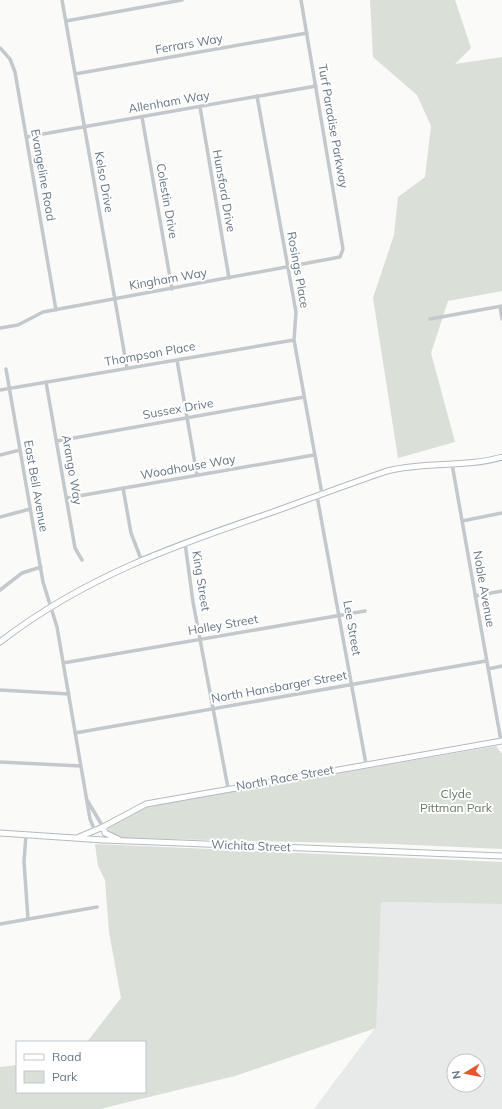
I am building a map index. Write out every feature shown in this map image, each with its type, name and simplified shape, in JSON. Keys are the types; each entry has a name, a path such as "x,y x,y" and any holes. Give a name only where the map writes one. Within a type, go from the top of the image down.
{"street":[{"name":"Kelso Drive","path":"62,0 127,368"},
{"path":"66,21 182,0"},
{"name":"Turf Paradise Parkway","path":"301,0 344,249 342,255"},
{"name":"Ferrars Way","path":"75,74 306,33"},
{"name":"Evangeline Road","path":"0,48 7,54 13,64 56,310"},
{"name":"Allenham Way","path":"26,137 316,86"},
{"name":"Rosings Place","path":"257,96 296,312 294,340 314,455 319,495"},
{"name":"Hunsford Drive","path":"200,107 229,278"},
{"name":"Colestin Drive","path":"142,117 172,289"},
{"name":"Kingham Way","path":"0,328 18,324 36,314 337,259 342,255"},
{"path":"430,319 501,307 502,318"},
{"name":"Thompson Place","path":"0,390 294,340"},
{"path":"178,360 197,475"},
{"name":"East Bell Avenue","path":"6,369 41,566 56,627 86,799 90,819 95,831"},
{"name":"Arango Way","path":"46,382 75,548 82,560"},
{"name":"Sussex Drive","path":"57,441 304,397"},
{"path":"0,455 20,450"},
{"name":"Woodhouse Way","path":"67,498 314,455"},
{"path":"0,642 50,606 87,585 141,559 400,467 478,462 502,457"},
{"name":"Noble Avenue","path":"452,464 486,661 502,741"},
{"path":"123,488 131,533 141,559"},
{"name":"Lee Street","path":"319,495 366,764"},
{"path":"0,518 9,513 30,508"},
{"path":"462,521 502,513"},
{"name":"King Street","path":"185,543 200,639 228,788"},
{"path":"0,590 22,573 41,566"},
{"path":"475,596 502,591"},
{"name":"Holley Street","path":"63,663 365,611"},
{"name":"North Hansbarger Street","path":"75,733 486,661"},
{"path":"488,669 502,666"},
{"path":"0,690 68,694"},
{"name":"North Race Street","path":"76,838 95,831 146,804 228,788 502,741"},
{"path":"0,762 81,766"},
{"path":"86,799 105,833 123,840"},
{"path":"95,831 104,840"},
{"name":"Wichita Street","path":"0,833 104,840 502,856"},
{"path":"26,834 24,862 28,919"},
{"path":"0,924 97,907"}],"shaded area":[{"path":"381,902 502,904 502,1109 314,1109 375,1028"}],"green space":[{"path":"370,0 455,0 471,48 455,64 502,57 502,291 448,301 431,353 455,442 398,458 373,298 394,235 398,197 425,177 431,126 417,95 373,57"},
{"name":"Clyde Pittman Park","path":"496,746 502,754 502,849 393,844 120,838 108,832 108,828 139,810 150,806"},
{"path":"95,844 502,862 502,904 381,902 376,1028 235,1076 100,1109 0,1109 0,1067 16,1065 16,1093 146,1093 146,1041 88,1041 121,998 109,932 105,880 98,866"}]}
